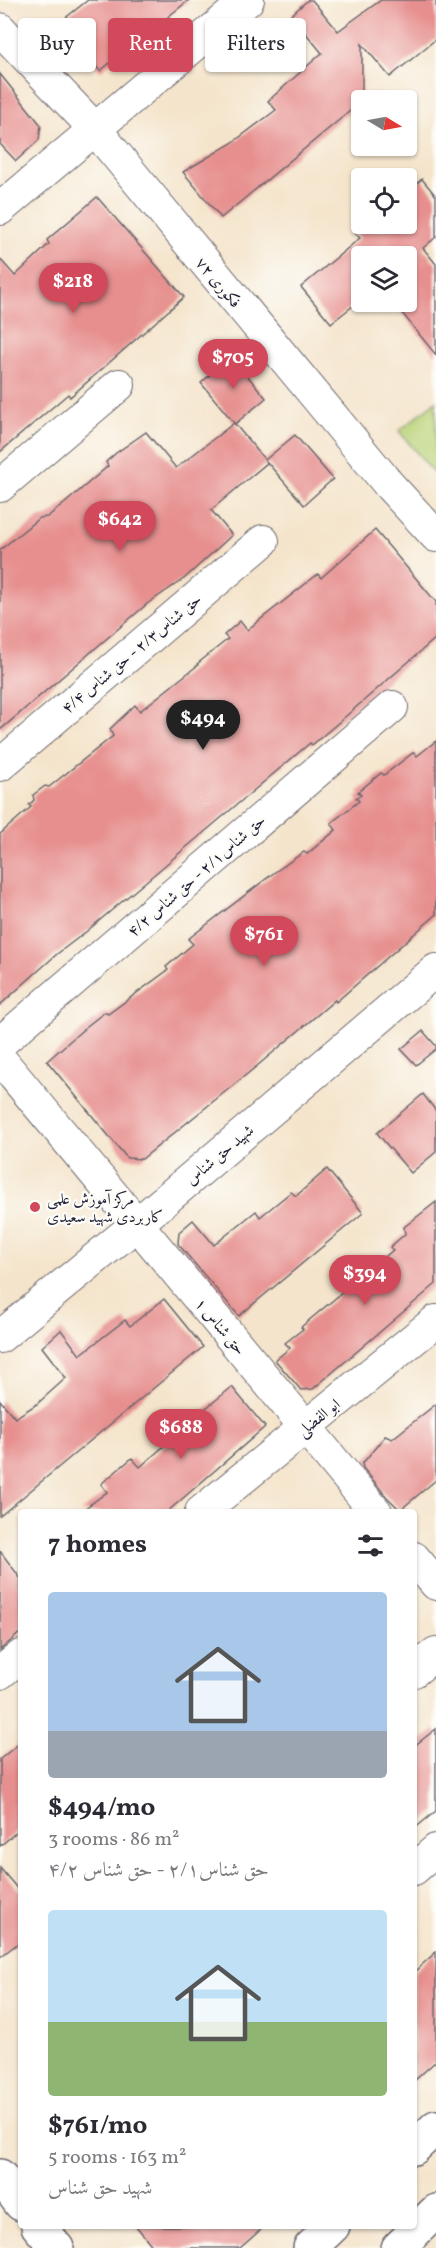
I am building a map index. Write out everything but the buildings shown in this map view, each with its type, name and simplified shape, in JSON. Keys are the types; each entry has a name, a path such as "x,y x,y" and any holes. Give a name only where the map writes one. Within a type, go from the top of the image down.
{"main road":[{"path":"417,2145 436,2127"},
{"path":"0,2176 18,2200"},
{"path":"398,2248 436,2211"},
{"path":"41,2229 57,2248"},
{"path":"310,2248 330,2229"}],"street":[{"path":"0,209 248,0"},
{"name":"فکوری ۷۲","path":"0,29 94,128 377,471 436,536"},
{"path":"0,486 119,385"},
{"name":"حق شناس۲/۳ - حق شناس ۴/۴","path":"0,765 263,541"},
{"name":"حق شناس۲/۱ - حق شناس ۴/۲","path":"0,1044 392,707"},
{"name":"شهید حق شناس","path":"0,1336 137,1224 436,970"},
{"name":"حق شناس ۱","path":"0,1059 374,1509"},
{"name":"ابو الفضلی","path":"205,1509 436,1322"},
{"path":"417,1562 436,1584"},
{"path":"417,1669 436,1653"},
{"path":"0,1673 18,1658"},
{"path":"417,1866 436,1850"}],"green space":[{"path":"436,401 436,476 399,431"}],"place":[{"name":"مرکز آموزش علمی کاربردی شهید سعیدی","path":"35,1207"}]}
